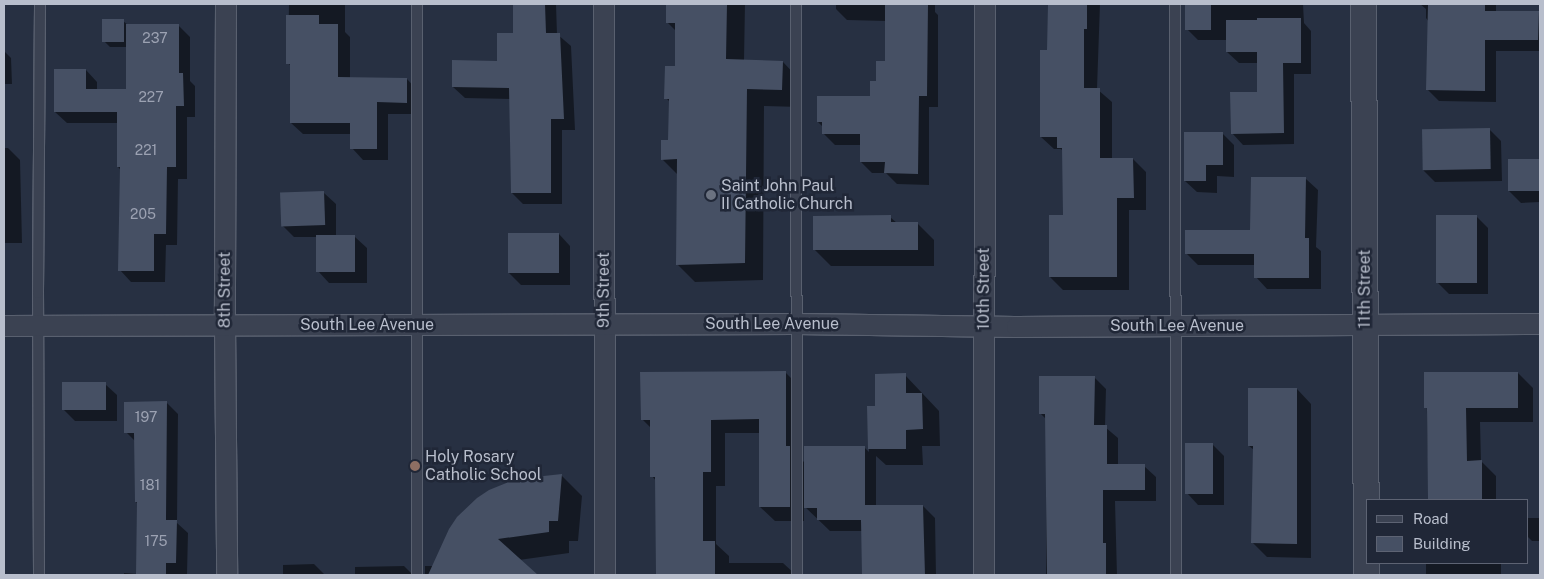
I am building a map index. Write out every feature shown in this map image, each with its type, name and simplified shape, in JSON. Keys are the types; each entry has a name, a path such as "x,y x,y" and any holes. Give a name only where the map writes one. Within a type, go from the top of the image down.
{"street":[{"name":"8th Street","path":"226,4 225,323 227,575"},
{"name":"9th Street","path":"604,4 605,575"},
{"name":"10th Street","path":"984,575 985,4"},
{"name":"11th Street","path":"1363,4 1366,575"},
{"name":"South Lee Avenue","path":"4,326 225,323 416,326 797,324 984,327 1540,324"}],"lane":[{"path":"39,575 40,4"},
{"path":"417,4 417,575"},
{"path":"796,4 797,575"},
{"path":"1175,4 1176,575"}],"building":[{"path":"513,4 545,4 546,33 560,33 564,119 551,119 551,193 511,193 509,88 452,87 452,60 497,61 497,33 513,33"},
{"name":"Saint John Paul II Catholic Church","path":"666,4 727,4 726,59 783,61 782,90 747,89 745,263 676,265 677,159 661,160 661,140 668,140 669,99 664,99 665,66 675,66 675,23 666,23"},
{"path":"885,4 928,4 927,96 919,96 918,174 884,173 885,162 860,162 860,134 822,134 822,122 817,122 817,96 870,96 870,81 876,81 876,61 885,61"},
{"path":"1048,4 1087,4 1087,29 1084,29 1084,88 1100,88 1100,158 1133,158 1134,198 1117,198 1117,277 1049,277 1049,215 1063,215 1062,148 1057,148 1057,137 1040,137 1040,50 1047,50"},
{"path":"1185,4 1211,4 1211,30 1185,30"},
{"path":"1428,4 1485,4 1485,11 1539,11 1538,40 1485,40 1485,91 1426,90"},
{"path":"286,15 319,15 319,24 338,24 338,77 407,78 407,103 377,102 377,149 350,149 350,123 290,123 290,64 286,64"},
{"path":"1257,18 1301,18 1301,63 1283,63 1284,133 1231,134 1230,92 1257,92 1257,52 1226,52 1226,20 1257,20"},
{"path":"102,19 124,19 124,42 102,42"},
{"path":"126,24 179,24 179,73 183,73 184,106 176,106 176,167 167,167 166,234 154,234 154,271 118,271 120,167 117,167 117,112 54,112 54,69 86,69 86,89 126,89"},
{"path":"1490,128 1491,169 1423,170 1422,129"},
{"path":"1184,132 1223,132 1223,165 1206,165 1206,181 1184,181"},
{"path":"1508,159 1540,159 1540,191 1508,191"},
{"path":"1251,177 1306,177 1305,238 1309,238 1309,278 1254,278 1254,254 1185,254 1185,230 1250,230"},
{"path":"324,191 325,225 281,227 280,193"},
{"path":"891,215 891,222 918,222 918,250 813,250 813,216"},
{"path":"1436,215 1477,215 1477,283 1436,283"},
{"path":"508,233 559,233 559,273 508,273"},
{"path":"316,235 355,235 355,272 316,272"},
{"path":"786,371 786,446 790,446 790,507 759,507 759,419 711,420 711,472 703,472 703,541 715,541 715,575 656,575 655,477 650,477 650,420 641,420 640,372"},
{"path":"1424,372 1518,372 1518,408 1466,408 1467,461 1482,460 1482,499 1428,499 1427,408 1424,408"},
{"path":"906,373 906,393 922,393 923,429 906,430 906,449 868,449 867,406 875,406 875,374"},
{"path":"1039,376 1095,376 1094,425 1107,425 1107,464 1145,464 1145,490 1103,490 1103,543 1106,543 1106,575 1047,575 1045,414 1039,414"},
{"path":"62,382 106,382 106,410 62,410"},
{"path":"1248,388 1297,388 1297,544 1251,543 1253,446 1248,446"},
{"path":"167,401 166,520 177,520 176,563 166,563 166,575 136,575 137,502 135,502 134,433 124,433 124,402"},
{"path":"1185,443 1213,443 1213,494 1185,494"},
{"path":"804,446 865,446 865,505 923,505 925,575 862,575 861,520 817,520 817,508 804,508"},
{"path":"562,474 558,521 549,521 549,532 498,539 538,575 428,575 449,529 457,517 477,498 489,490 516,479"}],"place":[{"name":"Saint John Paul II Catholic Church","path":"711,195"},
{"name":"Holy Rosary Catholic School","path":"415,466"}]}
